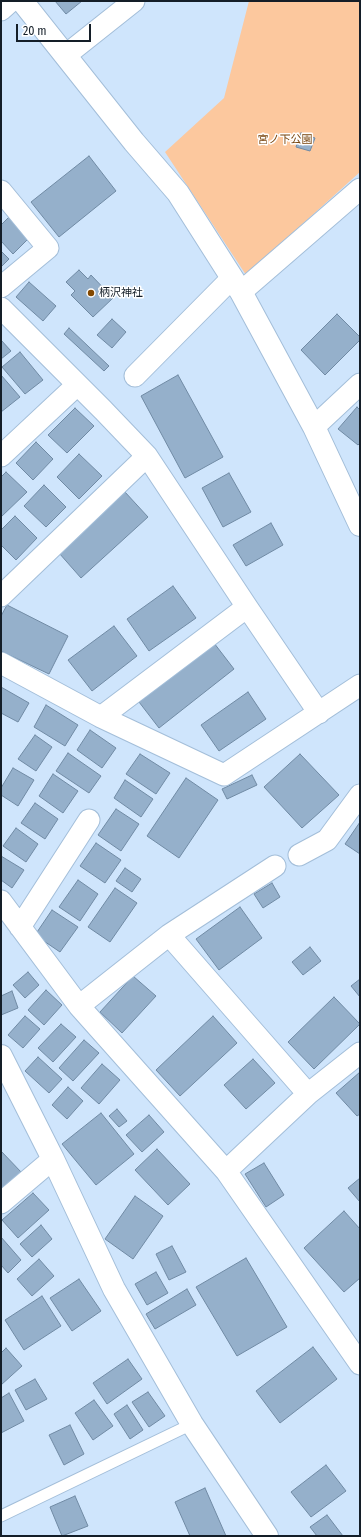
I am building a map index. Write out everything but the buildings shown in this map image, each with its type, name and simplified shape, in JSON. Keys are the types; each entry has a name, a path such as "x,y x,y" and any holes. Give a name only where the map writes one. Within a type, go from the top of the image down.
{"street":[{"path":"1,10 11,1"},
{"path":"22,1 134,142 178,193 237,285 314,428 360,525"},
{"path":"66,55 134,1"},
{"path":"135,376 237,285 360,189"},
{"path":"1,191 48,248 1,287"},
{"path":"1,308 147,456 247,607 320,713"},
{"path":"314,428 360,384"},
{"path":"1,456 77,385"},
{"path":"1,596 147,456"},
{"path":"101,717 247,607"},
{"path":"1,663 101,717 224,775 320,713 360,685"},
{"path":"299,855 327,840 360,795"},
{"path":"20,927 89,820"},
{"path":"79,1006 169,935 275,866"},
{"path":"1,901 79,1006 226,1171 359,1359"},
{"path":"169,935 308,1094"},
{"path":"226,1171 308,1094 360,1053"},
{"path":"1,1056 53,1159 114,1289 192,1424 267,1536"},
{"path":"1,1203 53,1159"}],"lane":[{"path":"1,1516 192,1424"}],"green space":[{"name":"宮ノ下公園","path":"249,1 360,1 360,172 246,275 165,152 224,98"}],"place":[{"name":"柄沢神社","path":"91,293"}]}
